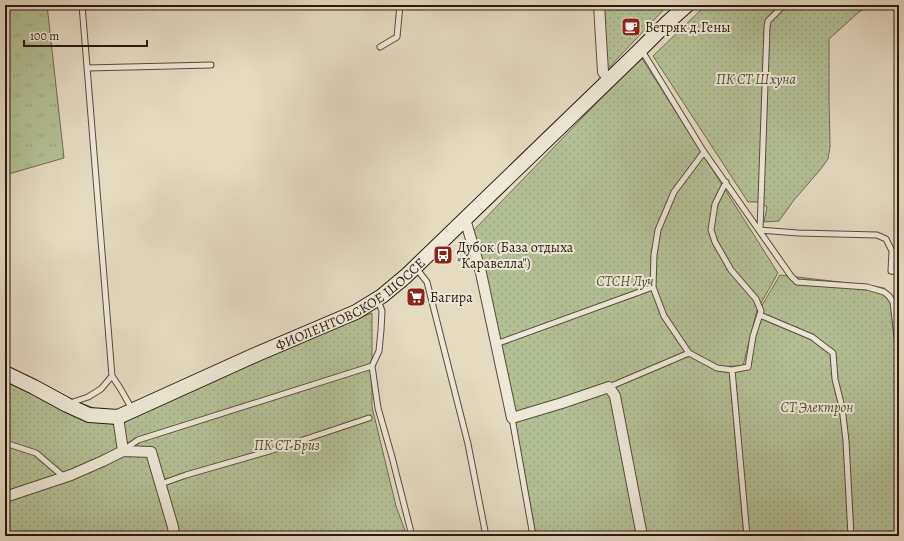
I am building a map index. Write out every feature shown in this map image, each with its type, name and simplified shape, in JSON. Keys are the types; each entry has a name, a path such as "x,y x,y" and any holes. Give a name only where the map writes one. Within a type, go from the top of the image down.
{"main road":[{"name":"ФИОЛЕНТОВСКОЕ ШОССЕ","path":"118,417 255,355 356,312 377,299 406,276 640,50 667,22 687,5"},
{"path":"5,373 89,415 118,417"}],"street":[{"path":"599,5 603,72 609,80"},
{"path":"465,219 481,273 512,418 609,387 615,396 642,536"},
{"path":"118,417 123,451"},
{"path":"5,497 65,477 123,451 151,452 173,526 174,536"}],"lane":[{"path":"82,5 112,376 132,410"},
{"path":"380,47 398,37 400,5"},
{"path":"760,230 767,27 768,21 784,5"},
{"path":"640,50 644,54 704,152 791,276 797,282 867,287 884,292 893,302 899,354"},
{"path":"87,68 211,65"},
{"path":"704,152 674,192 658,230 654,255 653,287 664,316 689,353 717,368 732,370 748,368 753,336 761,311 756,299 731,270 715,242 711,230 715,204 726,182"},
{"path":"760,230 798,234 877,235 886,239 892,251 892,271 899,272"},
{"path":"415,267 427,282 468,444 486,536"},
{"path":"496,344 653,287"},
{"path":"377,299 382,311 381,330 379,351 372,366 378,408 412,536"},
{"path":"760,315 812,337 833,353 835,378 842,407 846,440 851,536"},
{"path":"609,387 689,353"},
{"path":"123,451 138,440 372,366"},
{"path":"732,370 747,536"},
{"path":"67,405 88,397 101,389 112,376"},
{"path":"161,484 186,475 273,450 369,418"},
{"path":"512,418 533,536"},
{"path":"5,443 36,453 65,477"}],"green space":[{"path":"5,5 47,5 64,158 5,175"},
{"path":"595,5 668,5 602,75"},
{"name":"ПК СТ Шхуна","path":"706,5 871,5 859,12 829,39 830,147 828,159 794,200 779,221 764,222 767,207 758,202 748,202 653,56"},
{"name":"СТСН Луч","path":"641,57 778,273 757,310 743,366 746,365 758,312 780,275 874,286 884,288 892,295 899,376 899,536 745,536 732,368 740,366 729,366 744,536 536,536 500,338 473,231"},
{"name":"ПК СТ Бриз","path":"372,313 372,407 396,506 407,536 5,536 5,375 118,417"}],"place":[{"name":"Ветряк д.Гены","path":"631,27"},
{"name":"Дубок (База отдыха \"Каравелла\")","path":"443,255"},
{"name":"Багира","path":"416,297"}],"park label":[{"name":"СТ Электрон","path":"817,407"}]}
